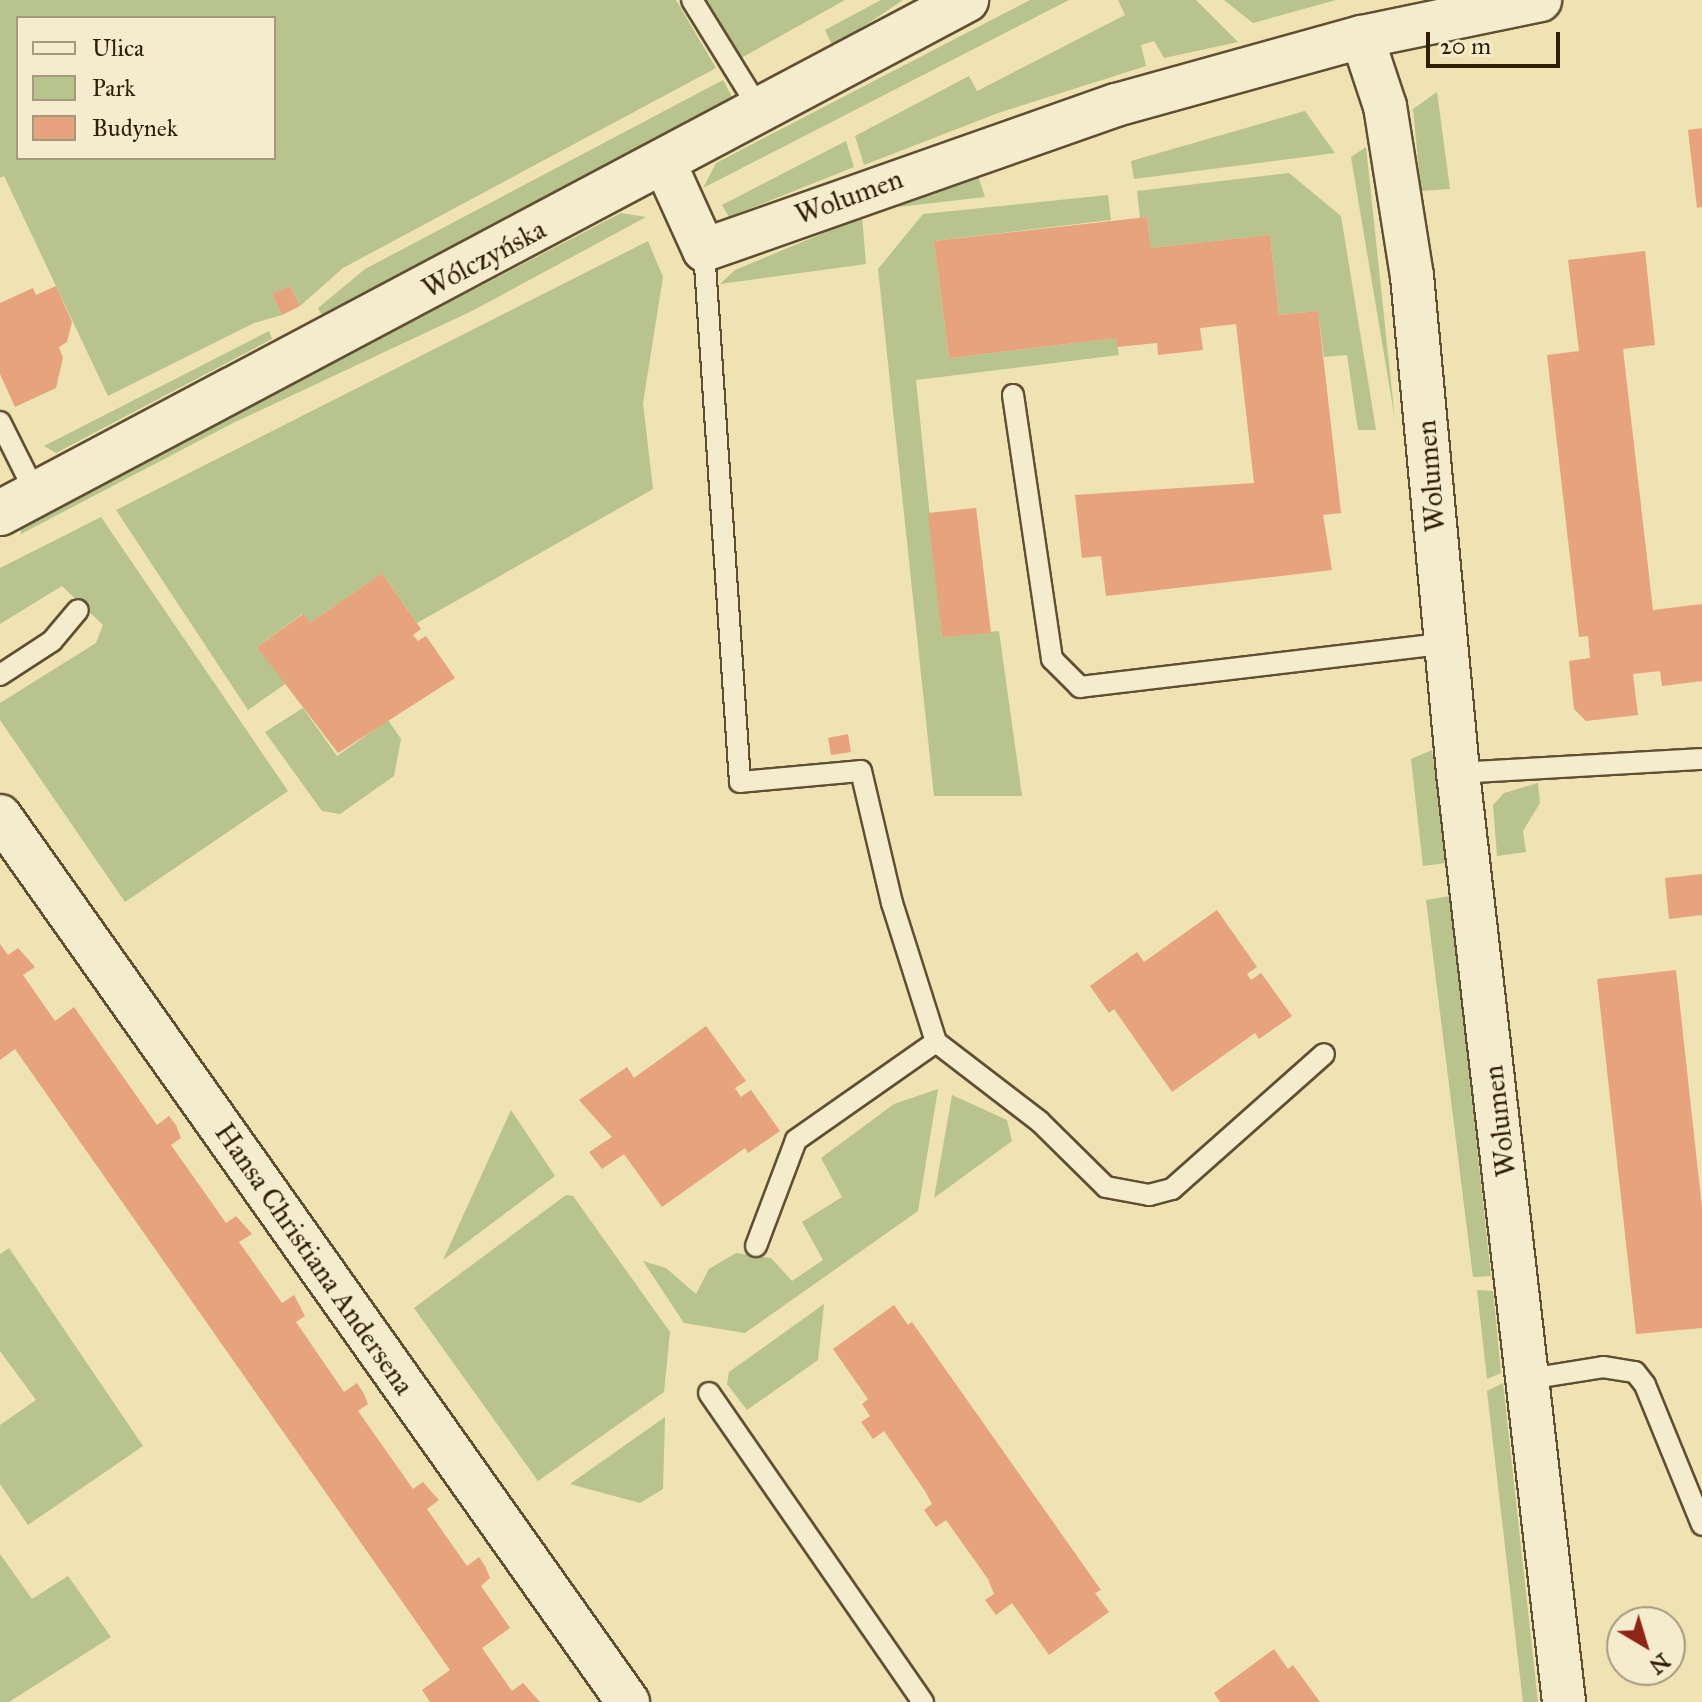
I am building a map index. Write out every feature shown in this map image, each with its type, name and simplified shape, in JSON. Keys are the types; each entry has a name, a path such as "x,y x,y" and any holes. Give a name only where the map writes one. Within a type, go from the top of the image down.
{"main road":[{"name":"Wólczyńska","path":"18,504 665,164 966,0"}],"street":[{"path":"1362,37 1540,0"},
{"name":"Wolumen","path":"704,250 1006,139 1362,37 1385,106 1412,276 1458,773 1564,1702"},
{"path":"665,164 704,250"},
{"name":"Hansa Christiana Andersena","path":"0,816 628,1702"}],"lane":[{"path":"692,0 760,110"},
{"path":"704,250 740,782 861,771 892,903 936,1042 1039,1121 1106,1187 1149,1195 1172,1189 1324,1054"},
{"path":"1013,395 1052,659 1080,687 1447,643"},
{"path":"0,422 18,504"},
{"path":"0,675 52,641 78,610"},
{"path":"1458,773 1702,759"},
{"path":"756,1246 796,1140 936,1042"},
{"path":"1529,1379 1603,1367 1635,1372 1645,1385 1702,1525"},
{"path":"709,1393 923,1702"}],"green space":[{"path":"0,0 676,0 716,68 343,268 300,306 290,286 272,294 282,315 254,323 108,396 4,176 0,178"},
{"path":"707,0 845,0 741,58"},
{"path":"881,0 903,0 833,47 825,30"},
{"path":"1030,0 1069,0 703,188 716,163"},
{"path":"1118,0 1196,0 1238,42 1164,58 1154,41 1141,45 1146,66 998,113 864,165 855,136 969,76 977,91 1125,15"},
{"path":"1224,0 1336,0 1253,23"},
{"path":"723,80 733,99 322,315 318,308 365,269"},
{"path":"1437,92 1450,189 1421,191 1413,109"},
{"path":"1305,111 1335,153 1134,179 1131,161"},
{"path":"846,141 854,167 729,217 722,205"},
{"path":"1366,147 1395,420 1351,157"},
{"path":"977,173 985,197 898,207 898,204"},
{"path":"1289,173 1341,216 1376,430 1358,430 1347,355 1324,357 1318,311 1279,315 1270,235 1151,248 1147,217 1140,218 1137,191"},
{"path":"1108,195 1111,220 934,241 949,358 1116,338 1119,355 916,380 942,637 999,631 1022,796 934,796 878,269 923,214"},
{"path":"621,213 646,217 474,310 233,423 21,534 21,525"},
{"path":"862,217 866,264 720,284 735,270"},
{"path":"648,241 663,277 643,403 653,489 417,623 382,573 310,623 302,614 257,647 288,682 248,710 116,510"},
{"path":"269,331 272,339 56,453 44,446"},
{"path":"101,517 288,791 125,902 0,720 0,703 96,643 103,625 62,586 0,624 0,568"},
{"path":"303,708 337,756 388,720 401,739 394,776 340,814 322,811 265,732"},
{"path":"1432,750 1446,863 1423,866 1411,759"},
{"path":"1538,783 1540,803 1523,831 1526,852 1497,856 1493,805 1504,793"},
{"path":"1450,896 1491,1276 1473,1277 1426,900"},
{"path":"938,1089 918,1211 745,1333 684,1323 643,1261 666,1268 696,1294 709,1269 736,1253 771,1258 792,1281 823,1260 802,1222 842,1197 821,1158 894,1104"},
{"path":"952,1095 1007,1120 1012,1141 934,1198"},
{"path":"511,1110 555,1176 443,1260"},
{"path":"566,1195 573,1196 670,1332 664,1392 538,1481 414,1308"},
{"path":"9,1248 143,1446 28,1525 0,1484 0,1425 36,1400 0,1351 0,1254"},
{"path":"1477,1290 1493,1291 1501,1373 1487,1379"},
{"path":"824,1304 818,1360 747,1410 727,1384 729,1372"},
{"path":"1503,1383 1538,1702 1523,1702 1487,1391"},
{"path":"665,1417 663,1489 640,1503 570,1484"},
{"path":"0,1554 32,1599 68,1576 111,1637 9,1702 0,1702"}],"building":[{"path":"1702,128 1702,207 1697,208 1688,130"},
{"path":"1147,217 1151,248 1270,235 1279,315 1318,311 1341,513 1323,515 1332,570 1106,596 1101,556 1082,558 1075,495 1254,483 1236,324 1200,328 1203,350 1158,355 1157,343 1117,347 1116,338 949,358 934,241"},
{"path":"1645,251 1655,345 1623,349 1653,610 1702,604 1702,681 1662,686 1660,671 1633,674 1638,715 1586,721 1574,709 1569,661 1590,658 1588,636 1579,637 1547,355 1579,351 1568,260"},
{"path":"56,286 72,322 67,342 59,347 63,358 56,388 15,407 0,374 0,303 33,288 36,295"},
{"path":"290,286 300,306 282,315 272,294"},
{"path":"976,508 991,633 942,637 928,513"},
{"path":"382,573 421,629 413,635 418,641 426,636 455,678 338,753 257,647 303,614 310,623"},
{"path":"848,734 851,752 831,755 828,738"},
{"path":"1702,874 1702,915 1669,919 1665,878"},
{"path":"1217,910 1257,967 1247,974 1251,980 1261,973 1292,1016 1259,1039 1255,1033 1172,1092 1114,1009 1109,1013 1090,986 1137,952 1144,962"},
{"path":"0,944 8,955 18,948 35,967 23,975 55,1021 74,1007 157,1125 169,1116 176,1125 181,1138 171,1145 226,1223 236,1216 252,1234 239,1242 282,1303 294,1295 305,1316 296,1322 344,1392 357,1383 368,1404 358,1411 413,1489 423,1482 439,1500 427,1509 467,1566 479,1557 485,1566 490,1578 481,1586 510,1628 482,1648 512,1691 523,1683 540,1702 430,1702 422,1690 450,1670 15,1049 0,1060"},
{"path":"1676,970 1702,1208 1702,1328 1636,1334 1597,979"},
{"path":"706,1026 746,1081 735,1088 741,1097 751,1090 780,1131 748,1153 745,1148 662,1207 624,1154 602,1169 589,1152 612,1137 579,1100 627,1067 634,1078"},
{"path":"894,1305 908,1325 912,1322 1101,1590 1095,1593 1109,1612 1049,1655 1012,1603 996,1615 985,1600 994,1594 988,1579 946,1520 936,1527 924,1510 932,1504 884,1431 873,1439 861,1422 870,1416 862,1404 868,1399 833,1349"},
{"path":"1274,1649 1288,1669 1293,1665 1320,1702 1220,1702 1214,1693"}]}
